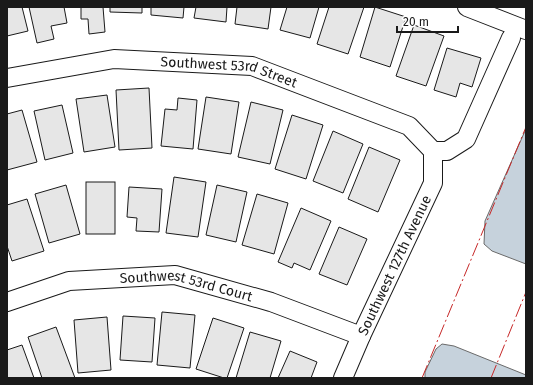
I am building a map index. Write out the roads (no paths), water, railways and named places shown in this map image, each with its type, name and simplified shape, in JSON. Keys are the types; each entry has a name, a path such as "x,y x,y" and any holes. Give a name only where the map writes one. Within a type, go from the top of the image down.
{"street":[{"path":"433,151 447,150 466,139 519,34 467,7"},
{"name":"Southwest 53rd Street","path":"7,78 114,59 252,66 409,126 433,151"},
{"name":"Southwest 127th Avenue","path":"343,378 361,336 433,183 433,151"},
{"name":"Southwest 53rd Court","path":"7,302 69,281 175,275 271,302 361,336"}]}
